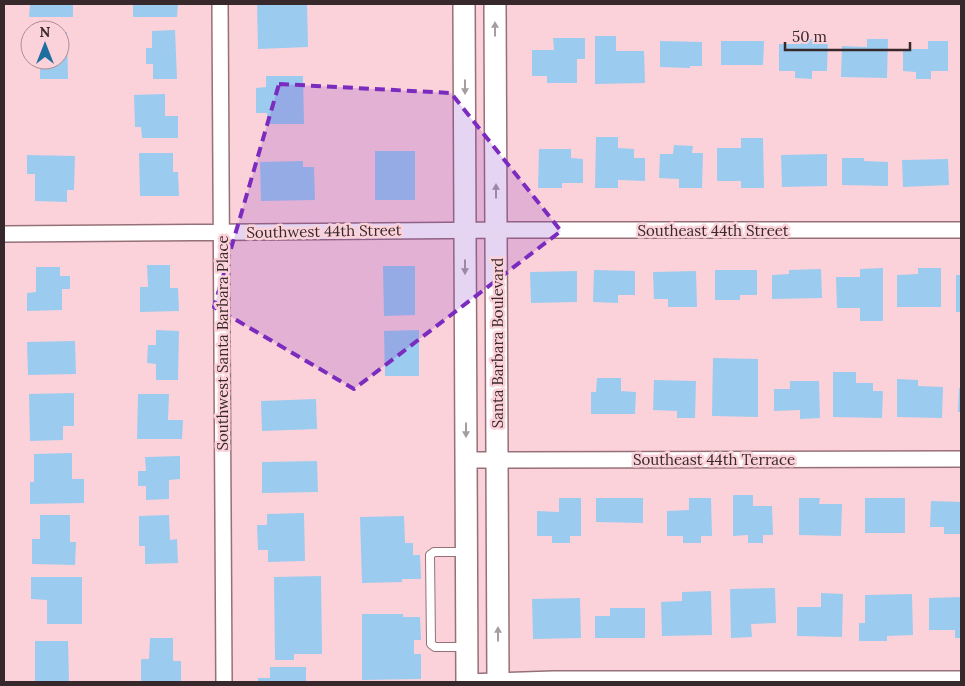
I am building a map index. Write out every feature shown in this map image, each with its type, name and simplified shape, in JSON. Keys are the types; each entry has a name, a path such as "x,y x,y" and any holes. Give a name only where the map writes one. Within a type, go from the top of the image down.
{"main road":[{"name":"Santa Barbara Boulevard","path":"464,4 467,682"},
{"name":"Santa Barbara Boulevard","path":"495,4 498,682"}],"street":[{"name":"Southwest Santa Barbara Place","path":"220,4 224,682"},
{"name":"Southeast 44th Street","path":"465,231 961,230"},
{"name":"Southwest 44th Street","path":"4,234 465,231"},
{"name":"Southeast 44th Terrace","path":"466,460 961,459"},
{"path":"467,682 961,680"}],"lane":[{"path":"467,552 434,552 430,555 431,644 436,647 467,647"}],"highlighted area":[{"path":"279,84 451,93 561,231 354,389 214,307"}],"building":[{"path":"30,4 73,4 73,17 29,17"},
{"path":"133,4 178,4 177,17 133,17"},
{"path":"257,4 307,4 308,47 258,49"},
{"path":"175,30 177,79 153,79 153,64 146,64 146,48 152,48 152,31"},
{"path":"595,36 616,36 616,51 644,51 645,83 595,84"},
{"path":"553,38 585,38 585,59 577,59 577,83 547,83 547,76 532,76 532,50 554,50"},
{"path":"801,39 828,39 827,71 812,71 812,79 795,78 795,71 779,71 779,44 801,44"},
{"path":"867,39 888,39 887,78 841,77 842,46 867,47"},
{"path":"660,41 702,42 702,66 690,66 690,68 660,67"},
{"path":"721,41 764,41 763,65 721,65"},
{"path":"928,41 948,41 948,71 931,71 931,79 916,79 916,72 903,71 903,49 928,49"},
{"path":"40,70 68,70 68,79 40,79"},
{"path":"266,76 303,76 304,124 267,124 267,113 256,113 256,88 266,87"},
{"path":"165,94 165,116 178,116 178,138 142,138 141,127 135,127 134,95"},
{"path":"596,137 618,137 618,148 634,149 634,158 645,158 645,181 618,180 618,188 595,188"},
{"path":"741,138 763,138 764,188 741,188 741,181 717,181 717,148 741,148"},
{"path":"674,145 693,146 692,153 703,153 702,188 679,188 679,179 659,178 660,154 673,154"},
{"path":"539,149 571,149 571,158 583,159 583,183 562,183 562,188 538,188"},
{"path":"375,151 415,151 415,200 375,200"},
{"path":"139,153 173,153 173,172 178,172 179,196 140,196"},
{"path":"827,154 827,186 782,187 781,155"},
{"path":"27,155 75,156 74,190 67,190 67,202 35,201 35,174 27,174"},
{"path":"842,158 864,158 864,161 888,162 888,186 842,185"},
{"path":"948,159 949,185 903,187 902,160"},
{"path":"303,161 303,167 314,167 315,200 261,201 260,162"},
{"path":"147,265 170,265 170,288 178,288 179,311 140,312 140,287 148,287"},
{"path":"383,266 415,266 415,315 384,316"},
{"path":"36,267 60,267 60,276 70,276 70,289 62,289 62,310 27,311 27,293 36,292"},
{"path":"883,268 883,321 860,321 860,308 837,308 836,277 860,277 860,269"},
{"path":"918,268 941,268 941,307 897,307 897,275 918,274"},
{"path":"821,269 822,298 772,299 772,275 789,274 789,270"},
{"path":"594,270 635,271 635,295 618,295 618,303 593,302"},
{"path":"715,270 757,270 757,295 740,295 740,300 715,300"},
{"path":"577,271 577,302 531,303 530,272"},
{"path":"696,271 697,307 668,307 668,299 654,299 653,272"},
{"path":"956,275 961,275 961,312 956,312"},
{"path":"156,330 179,331 178,380 156,380 156,364 147,363 148,345 156,345"},
{"path":"419,330 419,376 385,376 384,331"},
{"path":"75,341 76,374 28,375 27,342"},
{"path":"713,358 758,359 758,417 712,416"},
{"path":"833,372 856,372 856,383 873,383 873,391 883,391 882,418 833,417"},
{"path":"597,378 621,378 621,391 636,392 635,414 591,414 591,392 596,392"},
{"path":"897,379 918,380 918,386 943,387 942,418 897,417"},
{"path":"654,380 696,381 695,418 677,418 677,411 653,410"},
{"path":"790,381 819,381 820,418 800,419 800,410 774,411 774,389 790,389"},
{"path":"959,388 961,388 961,412 958,412"},
{"path":"74,393 74,426 63,426 63,440 30,441 29,394"},
{"path":"138,394 169,394 168,420 183,420 182,439 137,439"},
{"path":"316,399 317,429 262,431 261,401"},
{"path":"72,453 72,479 84,479 84,503 30,504 30,482 34,482 34,454"},
{"path":"180,456 180,479 169,480 169,499 146,500 146,486 138,486 138,471 146,471 145,457"},
{"path":"317,461 318,492 262,493 262,462"},
{"path":"733,495 753,495 753,506 772,506 773,535 763,535 763,543 748,543 748,535 733,536"},
{"path":"559,498 581,498 581,536 570,536 570,543 552,543 552,536 537,536 537,511 559,512"},
{"path":"596,498 643,498 643,523 596,522"},
{"path":"689,498 711,498 712,536 701,536 701,543 683,543 683,536 667,536 667,511 689,510"},
{"path":"799,498 820,498 819,504 842,504 841,536 799,535"},
{"path":"865,498 905,498 905,533 865,533"},
{"path":"931,501 961,502 961,534 944,534 944,527 930,527"},
{"path":"304,513 305,561 268,562 268,550 258,550 257,525 267,525 267,514"},
{"path":"40,515 70,515 70,542 76,542 75,565 32,564 32,539 40,539"},
{"path":"169,515 170,540 177,539 178,563 145,564 145,546 139,546 139,516"},
{"path":"404,516 405,543 413,543 413,555 420,555 421,579 402,579 402,582 362,583 360,517"},
{"path":"321,576 322,654 294,654 294,660 275,660 274,577"},
{"path":"31,577 82,577 82,624 47,624 47,600 31,599"},
{"path":"775,588 776,623 751,624 752,637 731,638 730,589"},
{"path":"711,591 712,635 662,636 661,602 682,601 682,592"},
{"path":"821,593 843,594 842,637 797,636 797,607 821,607"},
{"path":"912,594 913,635 887,636 887,641 859,641 859,623 865,623 865,595"},
{"path":"961,597 961,638 955,638 955,630 929,630 929,598"},
{"path":"580,598 581,638 533,639 532,599"},
{"path":"610,608 645,608 645,638 595,638 595,616 610,616"},
{"path":"362,614 403,614 403,617 420,617 421,640 414,640 414,654 421,654 421,679 362,680"},
{"path":"150,638 173,638 173,661 181,661 181,682 141,682 141,659 149,659"},
{"path":"35,641 68,641 69,682 35,682"},
{"path":"270,667 306,667 306,682 258,682 258,678 270,678"}]}
